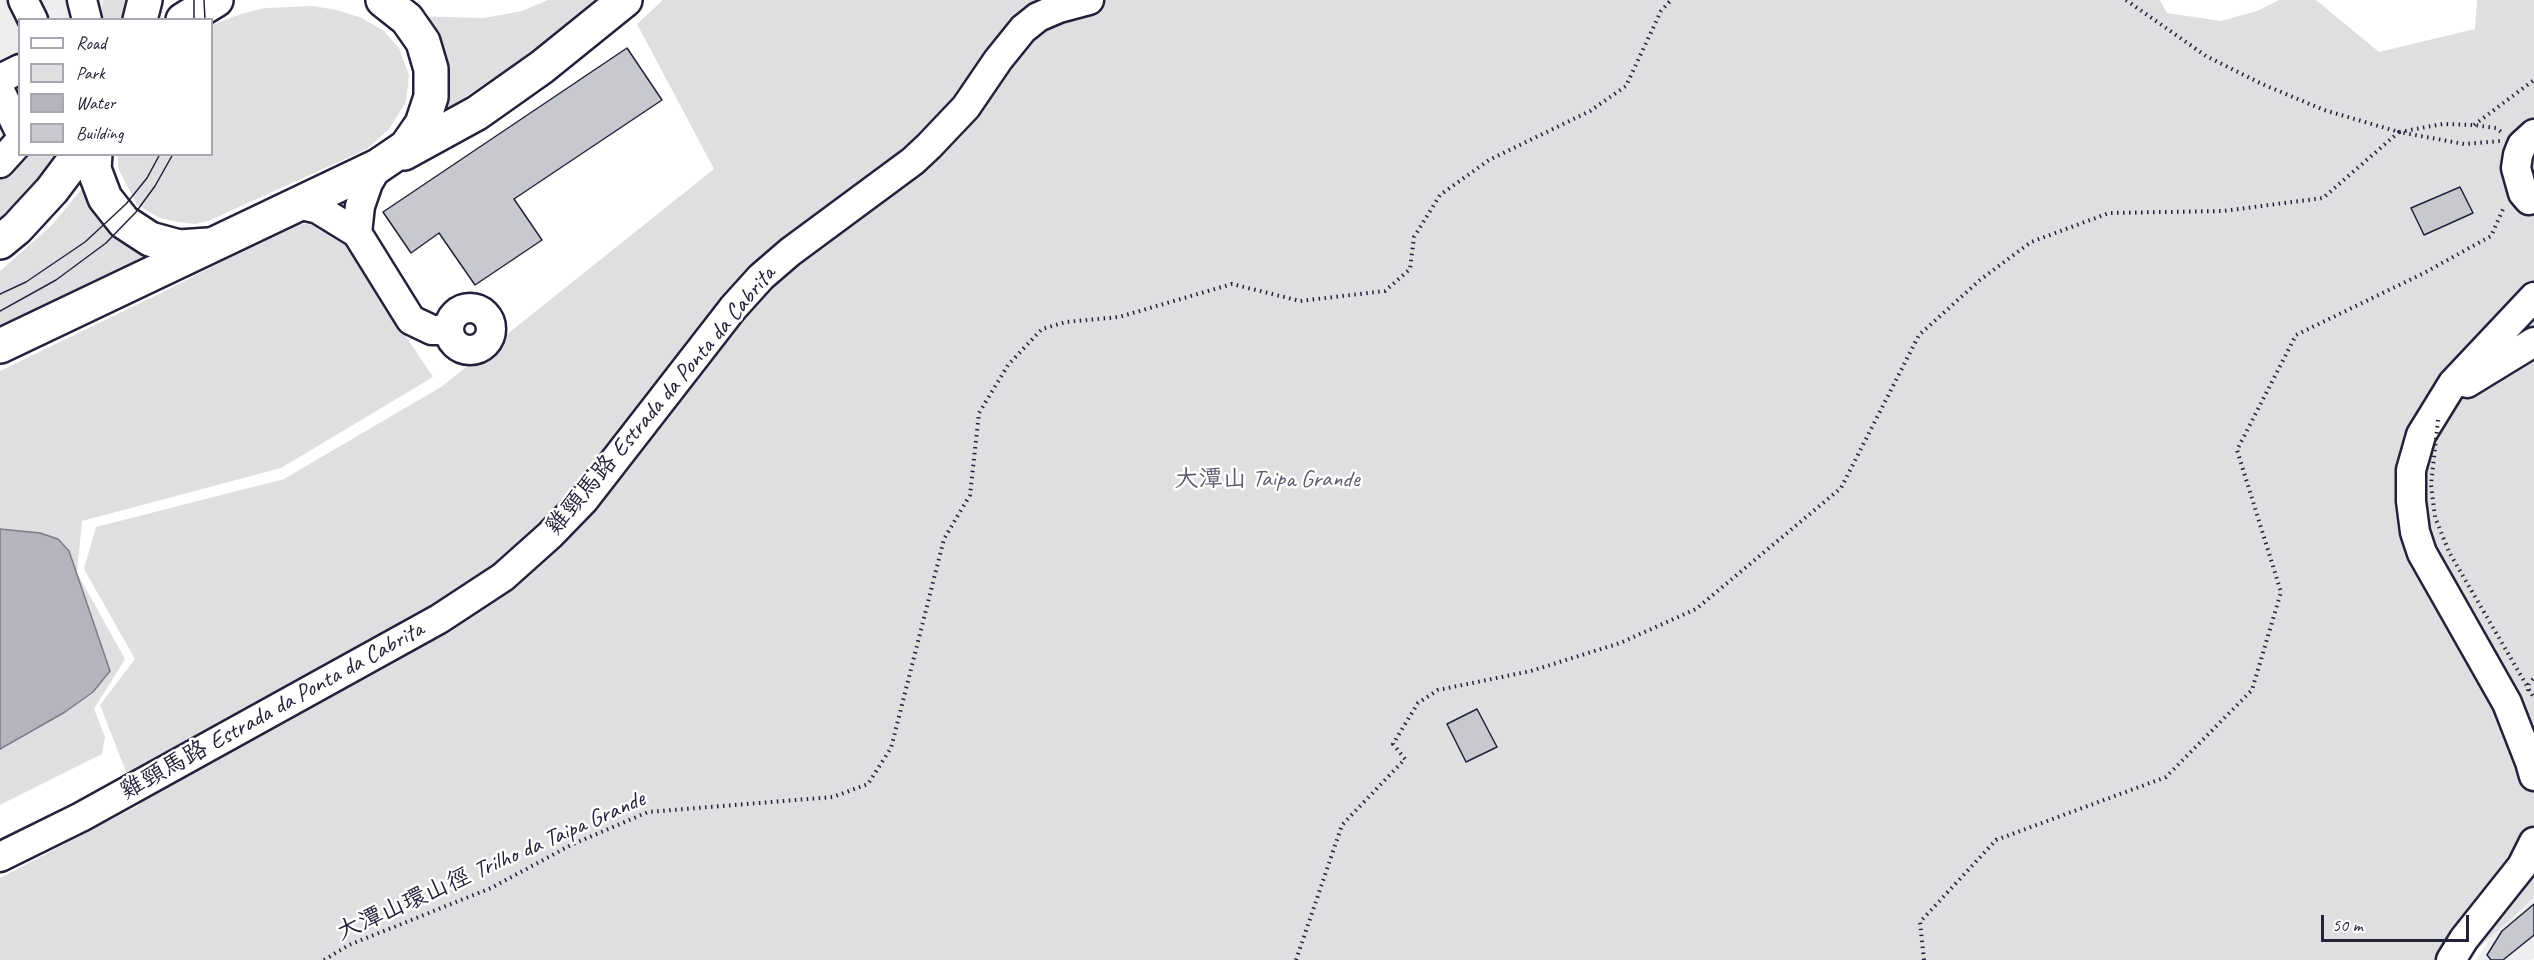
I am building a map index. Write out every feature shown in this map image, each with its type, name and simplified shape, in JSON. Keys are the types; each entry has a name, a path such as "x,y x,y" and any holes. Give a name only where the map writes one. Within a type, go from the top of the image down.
{"main road":[{"path":"140,18 144,0"},
{"path":"186,18 216,0"},
{"path":"381,165 406,147 422,124 431,97 431,69 423,42 407,19 383,0"},
{"path":"0,346 381,165 477,113 542,67 625,0"},
{"path":"0,242 17,228 52,190 78,156"},
{"path":"95,156 94,169 105,198 124,222 150,239 179,247 210,245"}],"street":[{"path":"23,0 32,18"},
{"path":"82,0 86,18"},
{"name":"雞頸馬路 Estrada da Ponta da Cabrita","path":"0,857 81,818 439,619 503,577 550,535 584,500 733,308 761,277 790,252 929,146 966,106 1023,28 1038,17 1089,0"},
{"path":"0,79 18,70"},
{"path":"0,91 18,128"},
{"path":"2517,203 2523,193 2516,168 2517,155 2523,137"},
{"path":"0,163 18,143"},
{"path":"357,233 360,206 368,183 381,165"},
{"path":"297,204 318,209 357,233 411,320 432,330 449,330"},
{"path":"2534,297 2453,383 2440,409 2421,435 2412,463 2411,501 2415,532 2422,553 2512,714 2534,776"},
{"path":"2440,409 2534,342"},
{"path":"2451,960 2464,939 2522,866 2534,842"}],"path":[{"name":"大潭山環山徑 Trilho da Taipa Grande","path":"324,960 349,945 491,888 571,845 648,812 833,797 868,784 891,748 944,539 970,495 979,413 1008,365 1042,329 1066,322 1119,317 1232,284 1300,301 1385,291 1410,269 1414,237 1440,195 1490,160 1590,111 1626,86 1661,11 1671,0"},
{"path":"2126,0 2206,56 2262,84 2324,110 2399,132 2464,144 2503,141"},
{"path":"2474,125 2534,80"},
{"path":"1296,960 1342,825 1405,759 1394,744 1418,704 1438,690 1531,671 1620,643 1696,609 1841,488 1919,335 1980,280 2031,242 2109,213 2223,211 2323,198 2399,132 2443,124 2474,125 2496,128 2523,137"},
{"path":"1924,960 1920,922 1996,840 2166,777 2252,690 2281,592 2237,450 2296,335 2424,273 2491,236 2517,203"},
{"path":"2440,409 2431,485 2435,517 2449,552 2534,698"}],"shaded area":[{"path":"0,0 114,0 108,18 18,18 19,156 0,193"},
{"path":"2534,870 2534,958 2532,960 2476,960"}],"green space":[{"path":"104,0 129,0 123,18 100,18"},
{"path":"548,0 605,0 590,14 440,114 413,16 484,18 522,11"},
{"name":"大潭山 Taipa Grande","path":"663,0 2160,0 2167,13 2221,21 2257,11 2279,0 2316,0 2379,52 2475,29 2477,0 2534,0 2534,897 2466,960 0,960 0,878 139,805 100,705 135,659 84,569 96,527 284,479 441,387 714,169 637,24"},
{"path":"312,6 337,10 362,18 384,31 399,48 409,75 406,102 389,129 367,149 208,221 195,224 160,218 137,205 118,168 118,156 213,156 213,25 265,8"},
{"path":"18,153 18,156 54,156 29,190 0,217 0,178"},
{"path":"86,187 155,254 0,334 0,271 51,226"},
{"path":"297,223 315,225 340,238 433,377 281,468 82,521 77,573 125,659 94,709 105,737 102,754 0,805 0,371 163,292"}],"water":[{"path":"0,529 40,533 58,539 69,551 110,671 93,692 65,712 0,749"}],"building":[{"path":"627,48 662,100 514,199 542,240 475,285 439,233 411,253 383,212"},
{"path":"2460,187 2473,213 2424,235 2411,208"},
{"path":"1477,709 1497,747 1466,762 1447,724"},
{"path":"2534,904 2534,935 2503,960 2491,960 2487,955 2502,931"}],"tram line":[{"path":"194,0 194,18"},
{"path":"204,0 205,18"},
{"path":"0,294 26,282 85,242 126,204 147,178 159,156"},
{"path":"0,311 56,280 106,243 136,212 155,186 172,156"}]}
